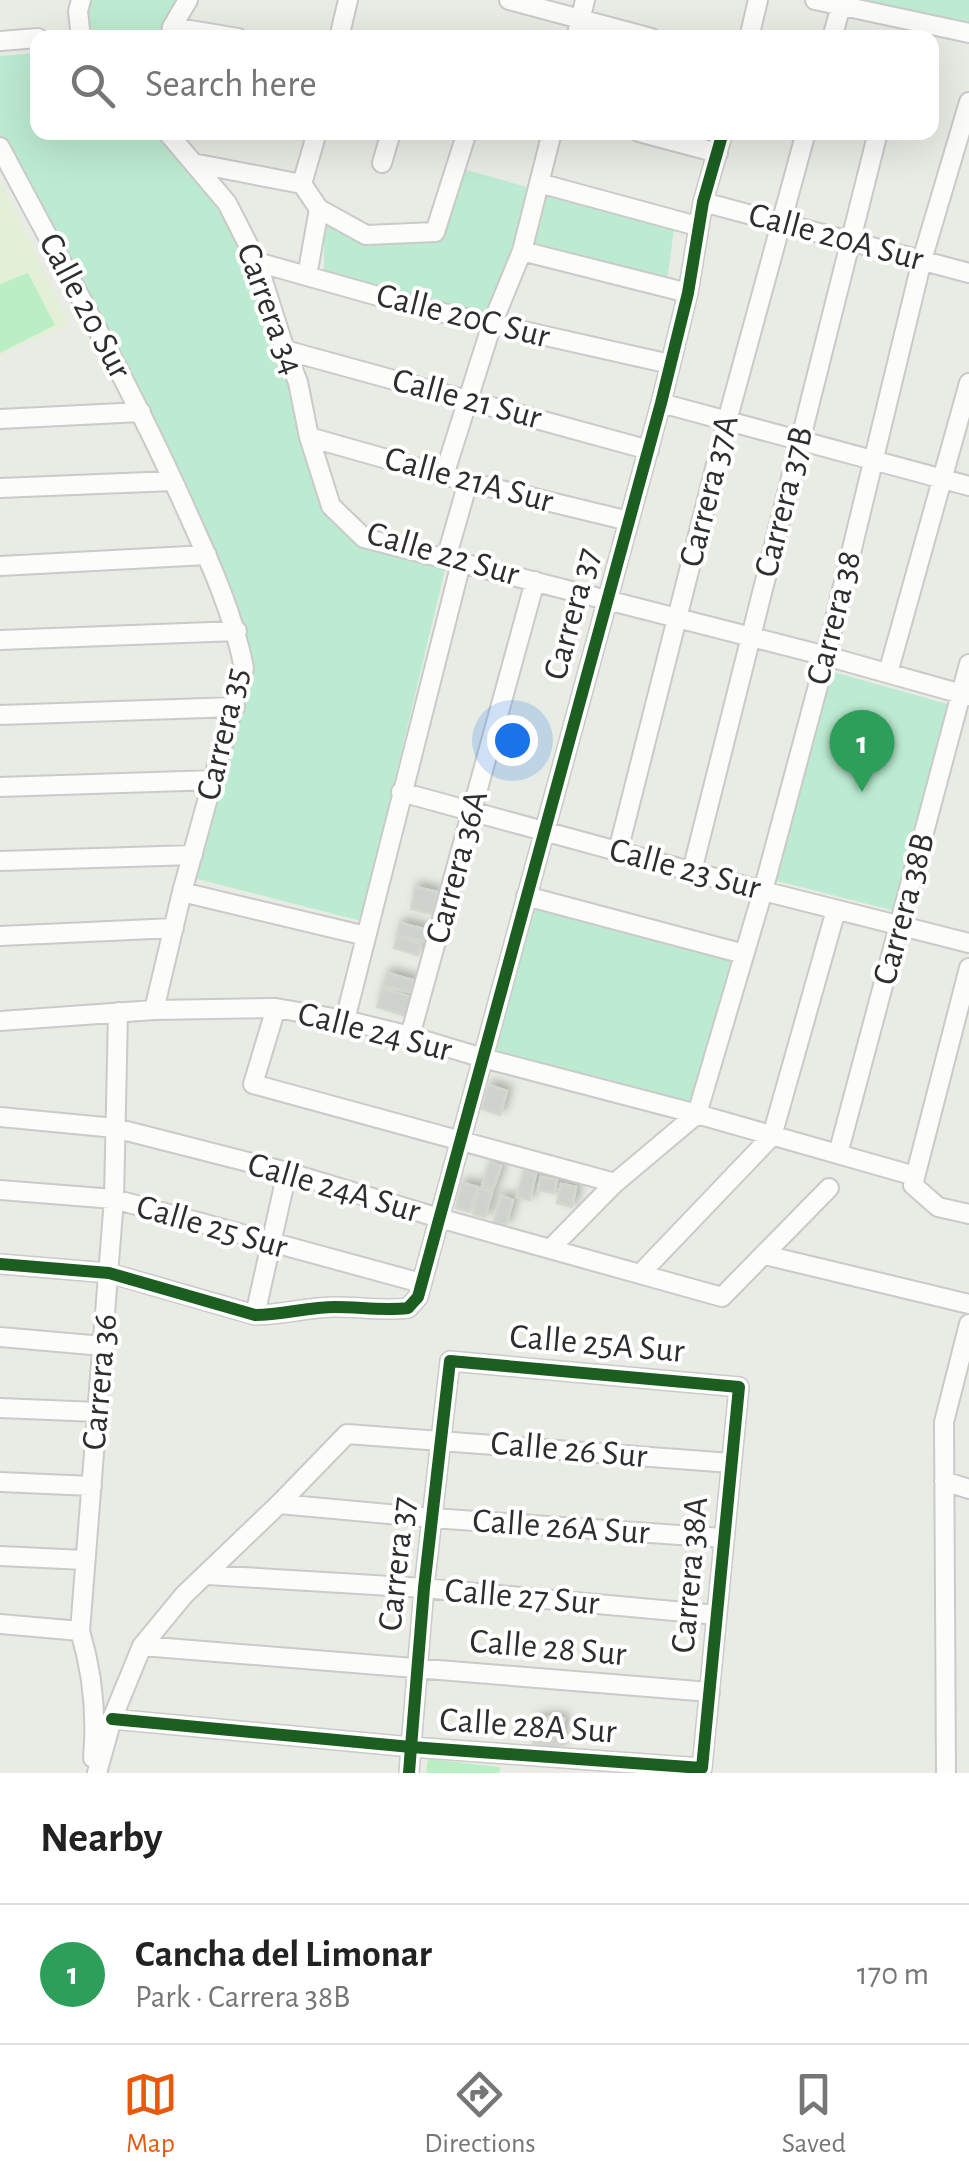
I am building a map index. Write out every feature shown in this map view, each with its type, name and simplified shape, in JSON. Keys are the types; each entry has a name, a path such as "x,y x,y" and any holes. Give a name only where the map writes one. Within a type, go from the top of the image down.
{"street":[{"path":"80,30 81,0"},
{"path":"172,30 188,0"},
{"path":"341,30 348,0"},
{"path":"509,0 578,28 585,0"},
{"path":"750,30 758,0"},
{"path":"815,0 905,29"},
{"path":"834,30 841,6"},
{"path":"939,31 969,33"},
{"path":"0,41 30,39"},
{"name":"Carrera 38","path":"697,1114 826,656 922,260 969,102"},
{"name":"Carrera 34","path":"174,140 227,203 257,262 298,382 331,506"},
{"path":"302,184 315,140"},
{"path":"382,162 389,140"},
{"path":"193,163 302,184 319,209 366,235 435,232 464,140"},
{"path":"444,476 492,324 522,251 550,140"},
{"path":"671,140 718,152"},
{"name":"Carrera 37","path":"422,1284 661,404 688,292 703,202 722,140"},
{"name":"Carrera 37A","path":"618,851 727,421 804,140"},
{"name":"Carrera 37B","path":"692,872 876,140"},
{"name":"Calle 20 Sur","path":"0,148 141,412"},
{"path":"539,182 698,226"},
{"name":"Calle 20A Sur","path":"703,202 969,273"},
{"path":"307,276 319,209"},
{"path":"522,251 688,292"},
{"name":"Calle 20C Sur","path":"257,262 417,307 670,364"},
{"name":"Calle 21 Sur","path":"285,350 648,450"},
{"path":"888,674 969,383"},
{"path":"661,404 969,486"},
{"path":"0,418 141,412"},
{"name":"Carrera 35","path":"141,412 207,555 237,631 244,668 154,1010"},
{"name":"Calle 21A Sur","path":"310,438 628,521"},
{"path":"0,488 173,481"},
{"path":"346,1020 402,792 468,482"},
{"name":"Calle 22 Sur","path":"331,506 364,538 965,695"},
{"path":"0,566 207,555"},
{"name":"Carrera 36A","path":"410,1036 535,581"},
{"path":"0,640 237,631"},
{"name":"Carrera 38B","path":"838,1154 965,695 969,664"},
{"path":"0,715 234,707"},
{"path":"0,787 214,780"},
{"name":"Calle 23 Sur","path":"402,792 969,944"},
{"path":"0,862 193,855"},
{"path":"182,892 366,936"},
{"path":"526,896 744,954"},
{"path":"642,1273 772,1136 836,910"},
{"path":"0,936 174,928"},
{"path":"914,1180 969,968"},
{"path":"276,1008 253,1084 615,1184"},
{"name":"Calle 24 Sur","path":"0,1021 154,1010 276,1008 346,1020 838,1154 914,1180 938,1207 969,1214"},
{"name":"Carrera 36","path":"95,1773 95,1702 80,1631 114,1199 118,1012"},
{"path":"551,1248 615,1184 697,1114"},
{"name":"Calle 24A Sur","path":"0,1117 115,1128 287,1172 722,1297 765,1254"},
{"path":"255,1314 287,1172"},
{"path":"765,1254 829,1188"},
{"name":"Calle 25 Sur","path":"0,1190 114,1199 422,1284"},
{"path":"765,1254 969,1304"},
{"path":"0,1264 109,1273 255,1314 278,1315 332,1306 408,1308 418,1298 422,1284"},
{"path":"946,1773 944,1422 969,1324"},
{"path":"0,1337 103,1346"},
{"name":"Carrera 37","path":"409,1773 424,1588 450,1362"},
{"name":"Calle 25A Sur","path":"450,1362 740,1387"},
{"name":"Carrera 38A","path":"702,1768 740,1387"},
{"path":"0,1408 98,1412"},
{"name":"Calle 26 Sur","path":"280,1504 347,1434 731,1463"},
{"path":"944,1481 969,1488"},
{"path":"0,1482 92,1486"},
{"path":"95,1773 142,1646 184,1595 280,1504"},
{"name":"Calle 26A Sur","path":"280,1504 723,1538"},
{"path":"0,1556 86,1560"},
{"name":"Calle 27 Sur","path":"208,1575 424,1588 716,1615"},
{"path":"0,1624 80,1631"},
{"name":"Calle 28 Sur","path":"142,1646 710,1692"},
{"name":"Calle 28A Sur","path":"112,1719 410,1747 702,1768"}],"shaded area":[{"path":"0,180 69,325 0,355"}],"green space":[{"path":"87,0 184,0 169,30 90,28"},
{"path":"841,0 969,0 969,28"},
{"path":"30,54 30,140 164,140 188,175 227,212 256,269 328,505 362,544 446,565 361,921 190,877 241,701 225,586 0,144 0,56"},
{"path":"460,168 674,229 667,282 519,243 487,322 324,274 324,215 367,240 439,234"},
{"path":"28,273 55,325 0,353 0,284"},
{"path":"830,671 951,705 895,911 773,880"},
{"path":"530,901 737,957 692,1108 489,1056"},
{"path":"428,1759 500,1767 499,1773 426,1773"}],"building":[{"path":"415,887 437,892 433,914 411,909"},
{"path":"400,923 428,930 425,942 397,935"},
{"path":"397,937 421,944 418,955 394,948"},
{"path":"387,973 416,981 413,993 383,986"},
{"path":"382,988 412,997 406,1016 377,1007"},
{"path":"489,1085 507,1091 500,1115 482,1109"},
{"path":"490,1162 501,1166 493,1189 482,1186"},
{"path":"524,1170 536,1173 530,1200 517,1197"},
{"path":"541,1177 557,1180 554,1193 538,1190"},
{"path":"462,1183 477,1187 470,1212 456,1208"},
{"path":"561,1184 576,1187 572,1207 557,1203"},
{"path":"479,1188 492,1192 485,1217 473,1214"},
{"path":"501,1196 513,1200 506,1225 494,1221"},
{"path":"549,1717 564,1719 559,1749 545,1747"},
{"path":"536,1718 547,1719 543,1746 533,1744"}],"cycle path":[{"path":"0,1264 109,1273 255,1315 325,1307 408,1308 418,1297 661,403 688,293 703,202 721,140"},
{"path":"112,1719 411,1747 702,1768 739,1387 450,1361 424,1588 411,1747 409,1773"}],"place":[{"name":"Cancha del Limonar","path":"862,792"}]}
